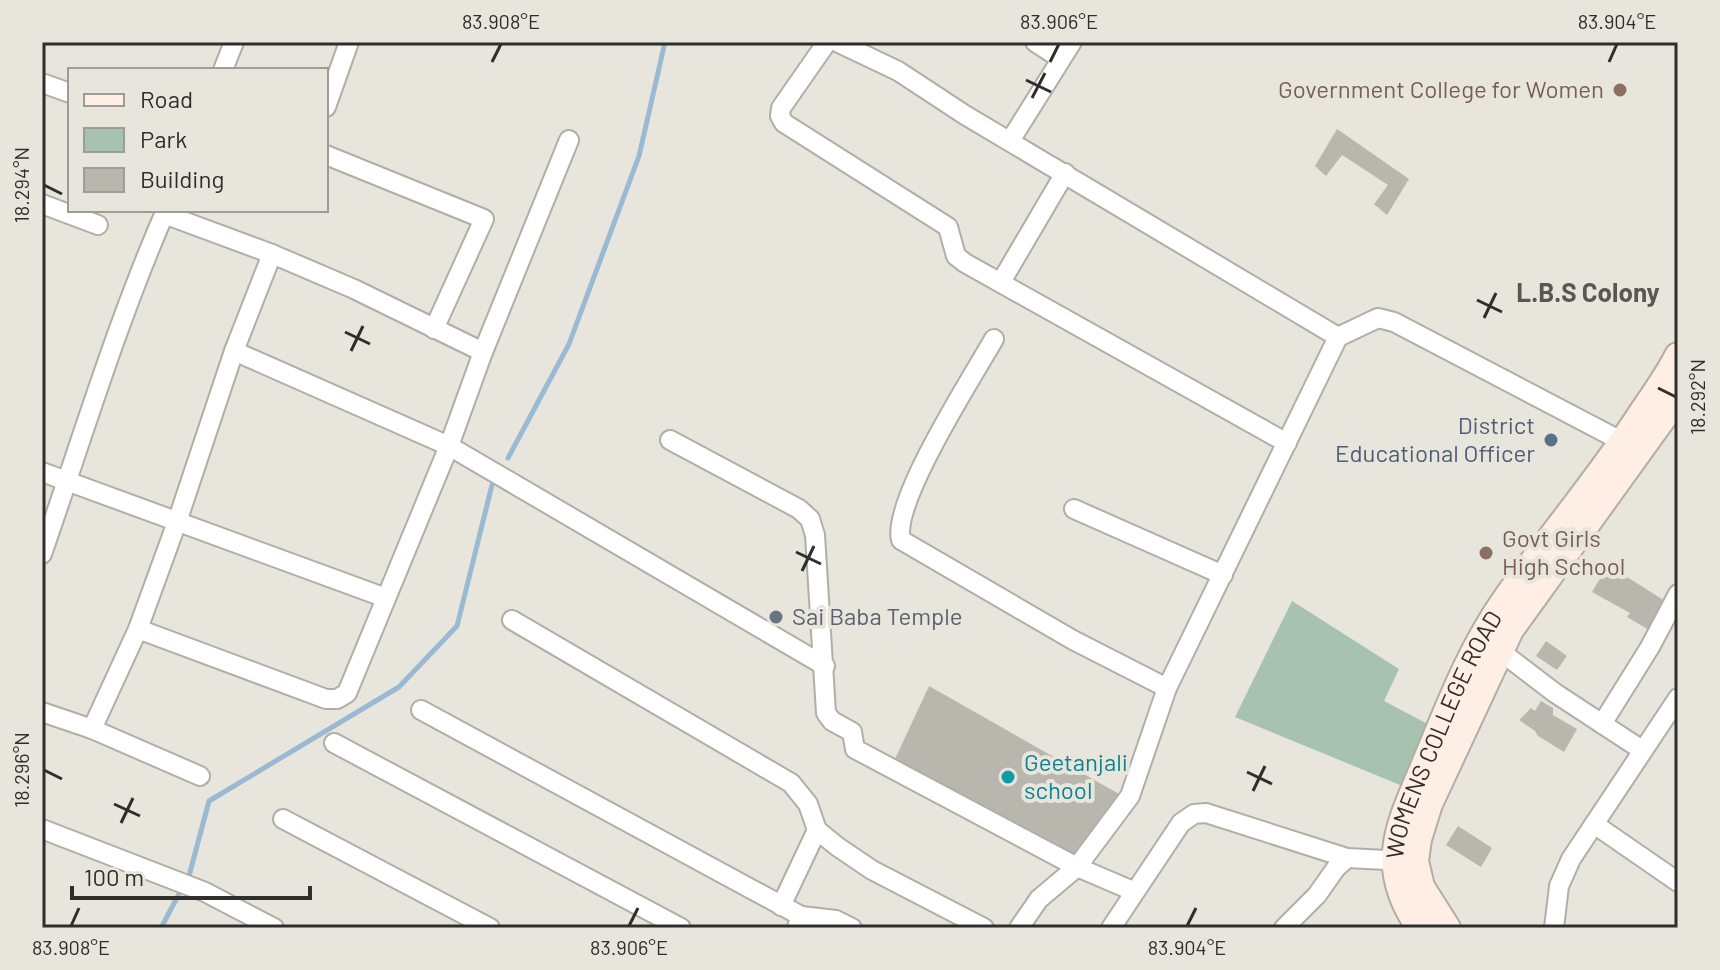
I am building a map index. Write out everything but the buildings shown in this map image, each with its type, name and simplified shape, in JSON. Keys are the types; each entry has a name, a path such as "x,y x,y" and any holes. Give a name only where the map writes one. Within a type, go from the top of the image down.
{"main road":[{"name":"WOMENS COLLEGE ROAD","path":"1447,928 1405,861 1403,817 1486,630 1623,442 1678,356"},
{"name":"WOMENS COLLEGE ROAD","path":"1420,928 1408,911 1397,885 1405,861 1418,839 1429,804 1510,630 1678,397"}],"street":[{"path":"224,68 234,42"},
{"path":"328,101 349,42"},
{"path":"827,42 781,108 780,116 784,123 948,227 956,256 1287,443"},
{"path":"837,42 898,71 1338,337"},
{"path":"1035,42 1061,59"},
{"path":"1010,141 1072,42"},
{"path":"42,83 68,92"},
{"path":"138,629 326,699 337,699 347,693 449,446 483,352 569,140"},
{"path":"328,156 484,219 434,329"},
{"path":"1001,282 1065,173"},
{"path":"42,204 98,225"},
{"path":"42,554 113,345 165,212 354,289 483,352"},
{"path":"92,729 138,629 234,351 272,254"},
{"path":"1019,928 1039,899 1077,867 1130,796 1167,688 1338,337 1378,318 1394,322 1623,442"},
{"path":"994,339 929,455 901,518 901,540 1073,640 1167,688"},
{"path":"234,351 449,446 825,666"},
{"path":"670,440 799,509 810,519 815,535 826,713 832,721 852,732 855,749 1077,867 1133,891"},
{"path":"42,472 386,598"},
{"path":"1074,509 1223,575"},
{"path":"1602,724 1650,647 1678,594"},
{"path":"512,620 791,783 808,804 818,831 838,847 872,870 984,928"},
{"path":"1500,651 1555,693 1642,750"},
{"path":"1554,928 1559,886 1571,859 1678,698"},
{"path":"421,710 808,920 852,928"},
{"path":"42,712 92,729 200,776"},
{"path":"334,743 681,928"},
{"path":"1111,928 1181,823 1194,814 1206,813 1232,820 1347,858 1405,861"},
{"path":"283,819 490,928"},
{"path":"1594,824 1678,882"},
{"path":"42,829 205,892 274,928"},
{"path":"781,906 818,831"},
{"path":"1284,928 1317,895 1347,858"}],"green space":[{"path":"1292,601 1399,669 1384,701 1439,730 1417,792 1235,717"}],"waterway":[{"path":"508,458 569,344 639,156 665,42"},
{"path":"189,876 209,801 399,687 457,626 492,485"},
{"path":"161,928 180,892"}],"place":[{"name":"Government College for Women","path":"1620,90"},
{"name":"District Educational Officer","path":"1551,440"},
{"name":"Govt Girls High School","path":"1486,553"},
{"name":"Sai Baba Temple","path":"776,617"},
{"name":"Geetanjali school","path":"1008,777"}],"district":[{"name":"L.B.S Colony","path":"1588,293"}]}
